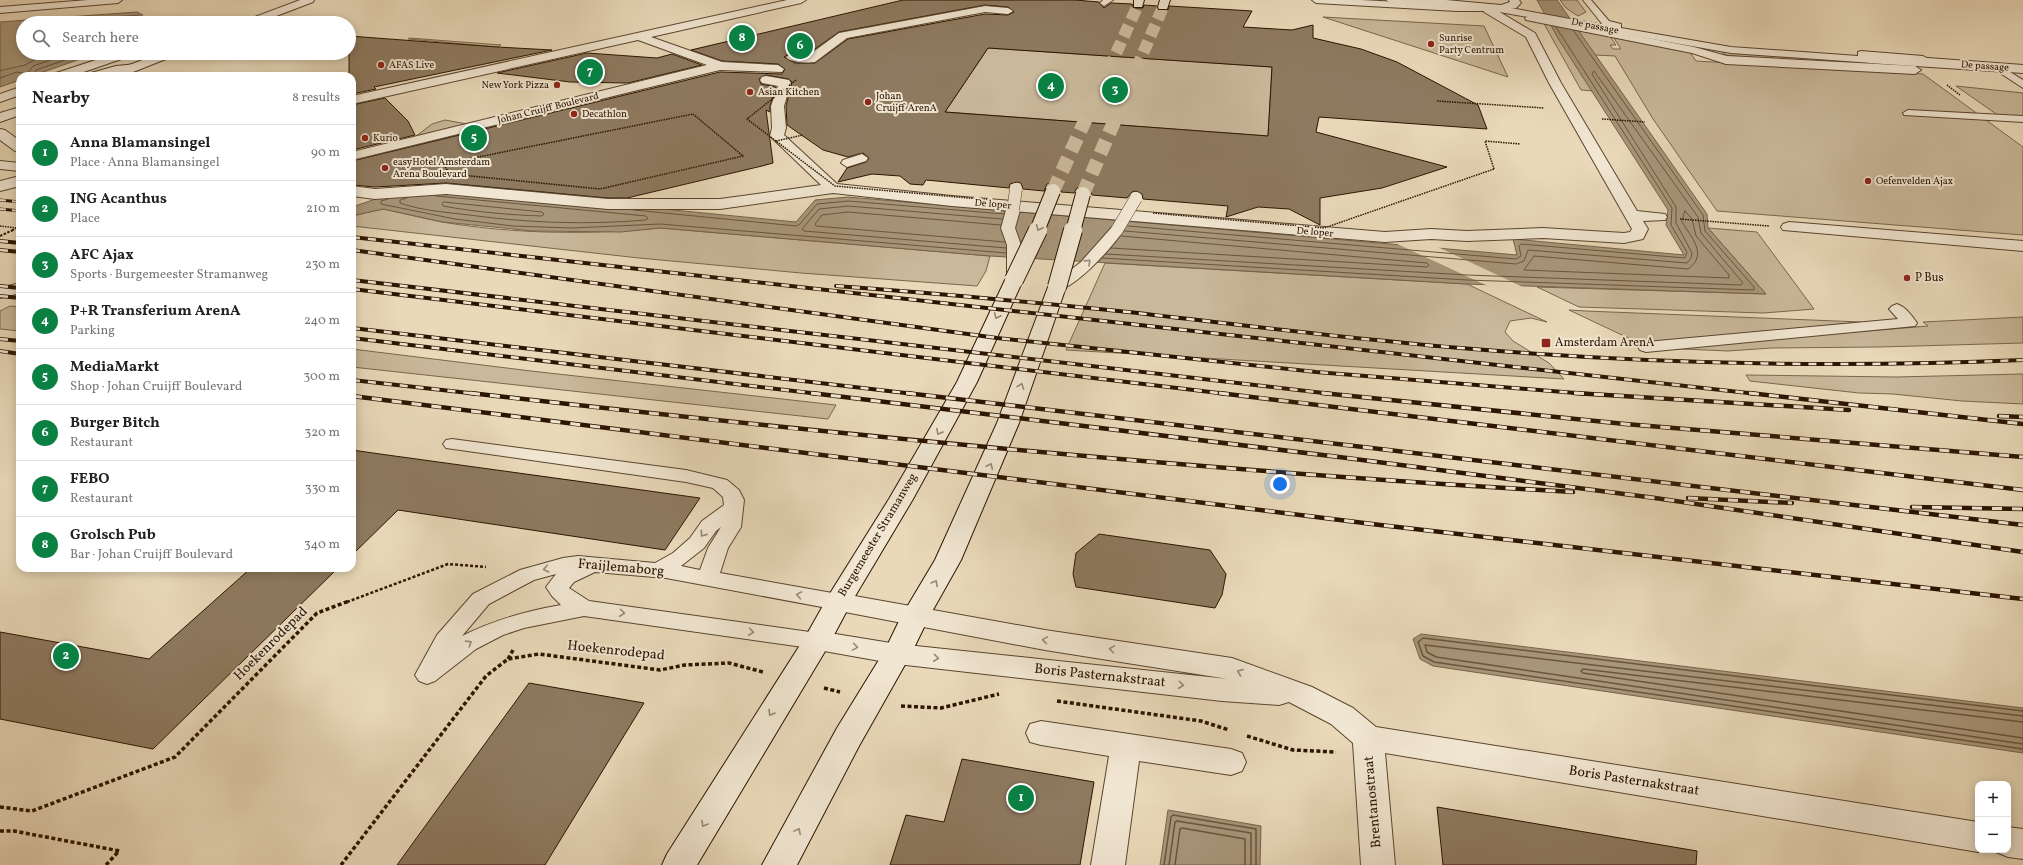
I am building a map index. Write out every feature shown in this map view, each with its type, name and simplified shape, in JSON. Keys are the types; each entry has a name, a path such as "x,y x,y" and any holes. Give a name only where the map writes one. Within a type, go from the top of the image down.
{"street":[{"path":"266,16 309,0"},
{"path":"356,99 801,0"},
{"path":"1391,0 1495,7 1512,6 1516,3 1514,0"},
{"name":"De loper","path":"833,188 952,201 1385,237 1432,234 1466,236 1543,233 1624,238 1637,235 1640,229 1570,110 1530,35 1488,10 1495,7"},
{"path":"792,57 811,59 843,35 985,10 1010,9"},
{"path":"1534,17 1694,50 1726,60 1915,70"},
{"name":"Johan Cruijff Boulevard","path":"639,36 720,66"},
{"path":"71,72 104,60"},
{"path":"123,72 153,60"},
{"name":"De passage","path":"1874,60 1918,64 1948,64 2023,69"},
{"name":"Johan Cruijff Boulevard","path":"356,155 720,66 778,69"},
{"path":"766,80 785,83 779,99 777,114 780,130 777,136 833,188"},
{"path":"0,98 16,92"},
{"path":"0,118 16,112"},
{"path":"0,133 16,145"},
{"path":"0,165 16,167"},
{"path":"0,186 16,182"},
{"path":"356,199 374,194 446,189 608,204 712,204 833,188"},
{"path":"356,191 374,194"},
{"name":"Burgemeester Stramanweg","path":"679,865 792,680 817,642 838,602 901,499 967,382 1041,222 1053,191"},
{"path":"779,865 848,737 897,654 915,617 948,560 1008,423 1057,287 1083,194"},
{"path":"1632,215 1659,217"},
{"path":"1789,228 2023,246"},
{"path":"0,293 16,289"},
{"name":"Boris Pasternakstraat","path":"838,602 1045,640 1232,669 1302,695 1342,716 1368,738 1975,837"},
{"name":"Boris Pasternakstraat","path":"817,642 897,654 1222,690 1302,695"},
{"path":"1041,733 1230,762"},
{"name":"Brentanostraat","path":"1368,738 1378,865"},
{"path":"1108,865 1126,747"},
{"path":"2011,842 2023,844"}],"lane":[{"path":"0,10 118,0"},
{"path":"1316,0 1457,8 1495,7 1534,17"},
{"path":"1587,0 1606,23 1703,42 1747,47 1917,57 1948,64"},
{"name":"De passage","path":"1598,29 1731,50 1874,60"},
{"path":"87,72 95,68 104,60"},
{"path":"105,72 116,69 136,67"},
{"path":"1997,67 2023,85"},
{"path":"1908,113 2023,120"},
{"path":"847,163 862,158"},
{"path":"1014,280 1014,245 1008,228 1015,203 1016,188"},
{"path":"1057,287 1086,265 1106,243 1117,230 1136,198"},
{"path":"1646,347 1909,323 1897,309"},
{"path":"452,444 686,476 720,484 728,488 734,500 731,527 718,548 708,579"},
{"path":"658,570 680,558 697,543 709,526 732,508"},
{"name":"Fraijlemaborg","path":"817,642 584,608 531,618 495,629 468,643 427,675 445,641 481,600 517,580 541,570 563,565 578,563 658,570 838,602"},
{"path":"584,608 563,596 557,587 566,577 578,570 596,564"}],"path":[{"path":"1437,101 1570,110"},
{"path":"693,114 743,156 600,188 450,174 443,164 693,114"},
{"path":"1610,120 1645,122"},
{"path":"776,141 803,135"},
{"path":"1494,170 1489,158 1485,141 1520,144"},
{"path":"1659,217 1760,225"},
{"path":"0,226 16,228"},
{"path":"0,236 16,228"},
{"name":"Hoekenrodepad","path":"0,807 32,811 174,757 317,613 448,564 509,569 517,580"},
{"name":"Hoekenrodepad","path":"341,865 486,676 508,659 531,618"},
{"name":"Hoekenrodepad","path":"508,659 539,654 660,670 685,665 729,663 792,680"},
{"path":"0,831 14,831 120,850 106,865"}],"shaded area":[{"path":"1560,0 1577,0 1586,12 1578,16 1566,8"},
{"path":"1323,17 1484,26 1508,77"},
{"path":"1543,22 1552,24 1594,91 1581,90"},
{"path":"1576,29 1609,35 1616,45 1610,45 1613,49 1621,49 1612,35 1689,51 1696,61 1923,74 2023,147 2023,235 1717,211 1653,119 1615,56 1595,55"},
{"path":"409,38 501,45 497,47 408,39"},
{"path":"988,48 1272,67 1268,136 945,112"},
{"path":"1721,51 1883,64 1890,67 1733,56 1725,55"},
{"path":"1956,86 2023,93 2023,117 1999,116"},
{"path":"445,120 467,124 465,127 415,137 432,124"},
{"path":"383,209 442,222 496,229 551,232 606,232 660,228 990,256 986,271 977,286 801,273 639,258 356,226 356,215"},
{"path":"1708,228 1757,232 1814,309 1764,313 1579,307 1537,287 1766,294"},
{"path":"1105,263 1467,284 1547,322 1531,318 1510,321 1505,332 1513,341 1549,363 1564,379 1066,350"},
{"path":"10,306 16,307 16,331 0,329 0,311"},
{"path":"1569,310 1586,311 1861,322 1641,344"},
{"path":"2023,317 2023,343 1771,348 1728,351 1661,348 1928,326 1923,322"},
{"path":"356,349 531,371 836,405 828,419 356,367"},
{"path":"2023,374 2023,404 1962,401 1893,394 1859,393 1750,381 1746,375 1896,377"}],"water":[{"path":"1537,0 1557,0 1707,214 1708,228 1766,294 1467,284 990,256 660,228 621,232 533,231 443,222 383,209 356,215 356,206 417,185 796,222 815,200 848,197 1517,255 1513,239 1684,255 1666,225 1668,210 1559,40"},
{"path":"137,12 143,15 126,16 82,16"},
{"path":"16,21 16,60 77,60 43,72 16,72 16,81 0,87 0,22"},
{"path":"1421,634 2023,708 2023,753 1433,666 1420,659 1413,639"},
{"path":"1168,810 1261,826 1260,865 1160,865"}],"pier":[{"path":"1395,243 1438,247 1525,288 1490,287"}],"building":[{"name":"Johan Cruijff ArenA","path":"903,0 1075,0 1099,2 1104,8 1111,3 1132,4 1134,8 1143,8 1144,5 1157,6 1159,10 1168,10 1169,6 1252,11 1243,27 1292,30 1313,25 1313,38 1361,49 1397,62 1478,105 1487,129 1319,117 1316,132 1447,167 1382,188 1320,198 1320,225 1289,209 1258,207 1226,217 1228,206 1143,199 1142,194 1136,191 1132,192 1127,198 1092,195 1089,188 1085,186 1077,188 1074,193 1061,192 1060,185 1052,182 1047,184 1044,191 1023,189 1021,183 1017,182 1010,184 1009,188 926,180 923,185 910,184 900,176 872,174 838,182 847,168 866,162 869,158 863,153 848,157 823,150 787,125 786,106 792,82 789,79 766,75 759,79 761,84 776,87 770,106 770,112 766,110 773,163 762,166 627,198 608,198 446,183 375,187 356,185 356,160 720,72 782,74 785,69 778,64 722,61 691,50","holes":["985,5 1008,7 1014,12 1008,15 985,14 848,39 815,63 795,63 784,57 792,52 809,53 839,32","988,48 1272,67 1268,136 945,112"]},
{"path":"356,37 552,50 374,87 376,89 356,93 356,72 349,72 349,60 356,60"},
{"path":"587,53 657,58 672,54 702,65 628,83 570,82 497,73"},
{"path":"385,98 408,121 415,135 356,149 356,104"},
{"path":"356,451 700,498 665,550 398,510 356,551"},
{"path":"1099,534 1210,550 1226,574 1222,595 1215,608 1076,587 1073,574 1076,553"},
{"path":"247,572 334,572 153,749 0,719 0,632 149,659"},
{"path":"529,683 644,703 545,865 397,865"},
{"path":"962,759 1094,782 1080,865 890,865 906,815 944,822"},
{"path":"1437,807 1697,851 1696,865 1443,865"}],"tunnel":[{"path":"1094,102 1138,5"},
{"path":"1122,102 1163,7"},
{"path":"1053,191 1094,101"},
{"path":"1083,194 1123,101"}],"railway":[{"path":"0,200 16,202"},
{"path":"0,209 16,211"},
{"path":"356,237 1757,394"},
{"path":"0,241 16,243"},
{"path":"0,250 16,252"},
{"path":"356,251 997,338 1316,372 1581,393"},
{"path":"356,280 1332,394"},
{"path":"0,286 16,288"},
{"path":"836,286 1128,312 1387,341 1542,354 1679,361 1816,364 1885,364 2023,360"},
{"path":"356,289 1227,394"},
{"path":"0,296 16,298"},
{"path":"356,328 914,394"},
{"path":"356,338 819,394"},
{"path":"0,339 16,341"},
{"path":"0,351 16,353"},
{"path":"356,380 478,394"},
{"path":"470,393 745,423 1159,463 1297,474 1573,492"},
{"path":"811,393 1339,457 1655,498 2023,552"},
{"path":"906,393 2023,525"},
{"path":"1219,393 2023,490"},
{"path":"1322,393 1625,424 2023,457"},
{"path":"1574,393 1581,393"},
{"path":"1581,393 1849,410"},
{"path":"1581,393 1588,394"},
{"path":"1749,393 2023,424"},
{"path":"356,397 1380,525 2023,599"},
{"path":"1999,416 2023,417"},
{"path":"1688,498 1792,503"},
{"path":"1912,507 2023,509"}],"place":[{"name":"Grolsch Pub","path":"742,38"},
{"name":"Sunrise Party Centrum","path":"1431,44"},
{"name":"Burger Bitch","path":"800,46"},
{"name":"AFAS Live","path":"381,65"},
{"name":"FEBO","path":"590,72"},
{"name":"New York Pizza","path":"557,85"},
{"name":"P+R Transferium ArenA","path":"1051,86"},
{"name":"AFC Ajax","path":"1115,90"},
{"name":"Asian Kitchen","path":"750,92"},
{"name":"Johan Cruijff ArenA","path":"868,102"},
{"name":"Decathlon","path":"574,114"},
{"name":"Kurio","path":"365,138"},
{"name":"MediaMarkt","path":"474,138"},
{"name":"easyHotel Amsterdam Arena Boulevard","path":"385,168"},
{"name":"Oefenvelden Ajax","path":"1868,181"},
{"name":"P Bus","path":"1907,278"},
{"name":"Amsterdam ArenA","path":"1546,343"},
{"name":"ING Acanthus","path":"66,656"},
{"name":"Anna Blamansingel","path":"1021,798"}]}
